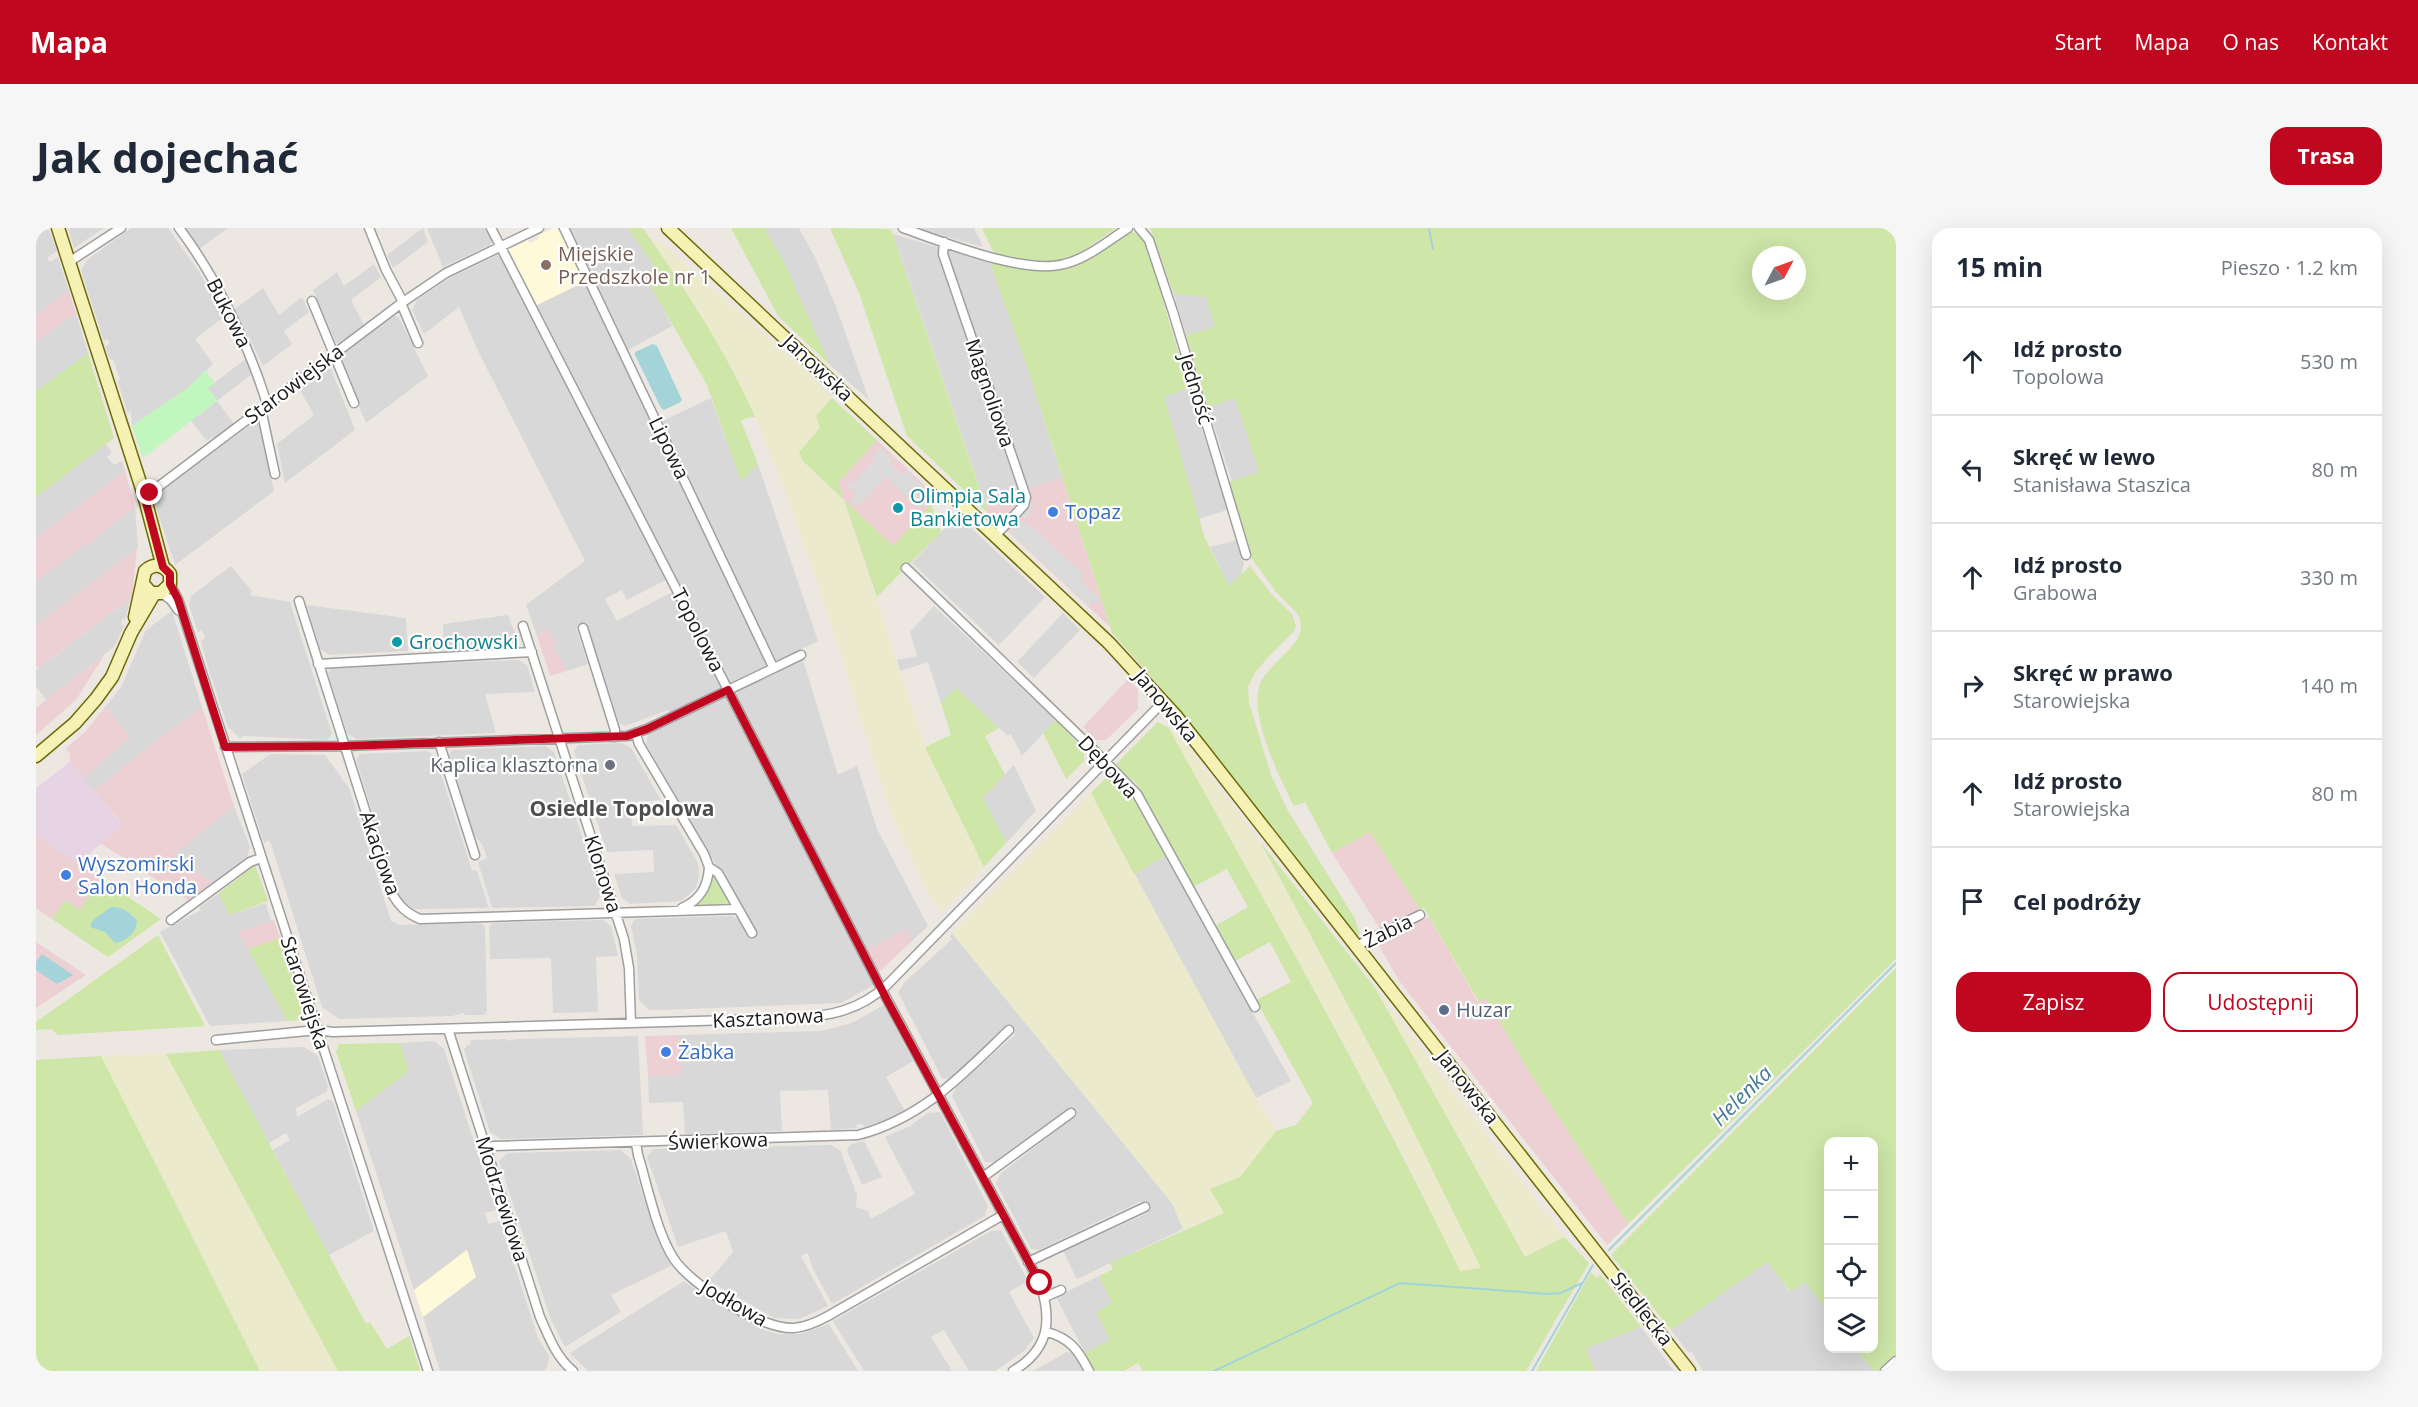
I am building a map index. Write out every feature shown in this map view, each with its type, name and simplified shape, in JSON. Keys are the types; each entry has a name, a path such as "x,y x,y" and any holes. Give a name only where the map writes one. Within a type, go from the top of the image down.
{"main road":[{"path":"58,228 144,495 163,567"},
{"name":"Janowska","path":"668,228 1109,643 1163,702 1595,1248"},
{"path":"149,568 150,521"},
{"path":"36,756 75,723 112,677 131,633 143,584 143,575 149,568 157,565 163,567 170,574 170,584 158,593 131,633"},
{"path":"143,584 148,591 158,593"},
{"name":"Siedlecka","path":"1595,1248 1689,1371"}],"street":[{"path":"69,262 121,228"},
{"name":"Bukowa","path":"179,228 209,274 249,352 264,406 275,474"},
{"path":"369,228 418,343"},
{"name":"Topolowa","path":"491,228 882,990 1028,1262 1047,1305 1047,1332"},
{"name":"Starowiejska","path":"144,495 150,493 402,302 446,273 539,228"},
{"name":"Lipowa","path":"564,228 773,667"},
{"path":"903,228 993,258 1039,266 1055,266 1079,258 1128,228"},
{"name":"Jedność","path":"1139,228 1149,240 1173,312 1245,555"},
{"name":"Magnoliowa","path":"944,242 943,254 1026,496 1024,505 996,535"},
{"path":"312,301 354,404"},
{"name":"Dębowa","path":"906,568 1137,794 1255,1007"},
{"name":"Starowiejska","path":"170,584 178,599 428,1371"},
{"name":"Starowiejska","path":"158,593 171,600 182,615"},
{"name":"Akacjowa","path":"299,601 391,892 398,905 407,914 420,919 738,909"},
{"name":"Klonowa","path":"523,626 624,939 629,968 631,1023"},
{"path":"583,628 615,730 615,737"},
{"path":"318,664 532,652"},
{"path":"225,747 344,746 615,737 636,734 801,655"},
{"name":"Kasztanowa","path":"216,1040 317,1030 333,1032 823,1017 856,1007 882,990 1163,702"},
{"path":"636,734 639,744 704,854 709,867 708,880 703,892 692,904 676,911"},
{"path":"440,742 475,855"},
{"path":"171,920 250,862 261,858"},
{"path":"709,867 718,873 752,933"},
{"name":"Żabia","path":"1356,946 1420,915"},
{"name":"Modrzewiowa","path":"448,1029 540,1317 566,1369"},
{"path":"939,1095 1009,1030"},
{"name":"Świerkowa","path":"485,1148 858,1135 882,1129 907,1117 939,1095"},
{"path":"983,1177 1071,1113"},
{"name":"Jodłowa","path":"636,1143 665,1243 674,1259 701,1286 772,1326 792,1328 806,1326 1003,1215"},
{"path":"1028,1262 1144,1207"},
{"path":"1044,1297 1061,1290"},
{"path":"1013,1371 1034,1354 1047,1332 1060,1335 1071,1342 1089,1371"},
{"path":"1885,1371 1896,1361"}],"shaded area":[{"path":"36,228 49,230 57,251 47,258 50,262 58,257 69,291 36,315"},
{"path":"104,228 74,248 68,229"},
{"path":"131,228 168,228 199,272 225,316 195,339 213,364 189,387 132,426 131,411 127,412 118,382 120,379 113,359 110,360 105,347 110,343 107,339 104,341 81,271 87,260"},
{"path":"183,228 228,228 199,249"},
{"path":"423,228 428,242 393,268 387,255"},
{"path":"427,228 485,228 492,241 490,245 443,267"},
{"name":"Miejskie Przedszkole nr 1","path":"558,228 584,282 537,305 508,250 528,240 530,243 539,239 538,235"},
{"path":"570,228 628,228 657,270 659,300 672,326 628,350"},
{"path":"764,228 799,228 815,257 837,309 869,400 830,365 784,262"},
{"path":"974,228 983,247 918,229"},
{"path":"893,234 990,263 1027,366 1062,477 985,503"},
{"path":"497,255 500,256 666,580 627,600 622,590 605,599 617,621 672,592 721,687 671,713 668,710 625,726 619,723 587,624 576,628 588,664 567,671 554,648 557,647 547,629 537,636 526,605 585,561 478,351 459,307 424,334 412,310 417,300 448,279"},
{"path":"374,264 381,277 351,300 365,327 342,344 336,343 313,290 337,272 344,286"},
{"path":"584,282 767,665 730,683 626,479 624,470 621,469 537,305"},
{"path":"263,288 279,315 302,297 309,312 284,331 292,344 263,366 235,309"},
{"path":"69,291 76,313 36,342 36,315"},
{"path":"1174,294 1206,297 1216,327 1186,335"},
{"path":"76,313 88,353 36,391 36,342"},
{"path":"394,315 399,318 428,376 366,423 341,362 345,348 359,341 360,337 386,317 390,318"},
{"path":"246,359 252,374 217,401 207,388"},
{"path":"321,367 331,369 355,430 285,483 277,444 314,415 297,385"},
{"path":"1189,388 1227,510 1198,519 1164,397"},
{"path":"711,398 741,481 758,464 818,641 776,661 662,421"},
{"path":"1235,398 1259,472 1232,481 1208,407"},
{"path":"217,401 235,425 218,439 212,437 207,441 191,421"},
{"path":"252,419 258,420 274,491 175,565 152,495"},
{"path":"877,440 938,498 893,546 844,500 838,483"},
{"path":"106,444 112,452 107,457 114,465 122,461 125,471 36,538 36,497"},
{"path":"881,447 893,459 889,464 902,475 907,471 931,494 928,498 931,502 928,506 916,506 886,477 857,507 850,501 856,494 846,486 849,482 852,485 875,459 872,457"},
{"path":"125,471 135,507 36,581 36,538"},
{"path":"1062,477 1110,627 988,513 985,503"},
{"path":"1029,502 1034,504 1024,520 1084,575 1080,580 1100,599 1096,603 1093,601 1088,605 1010,532 1024,519 1020,515"},
{"path":"135,507 138,548 36,625 36,581"},
{"path":"957,515 1045,597 999,645 912,563"},
{"path":"1237,540 1244,564 1241,575 1229,586 1210,547"},
{"path":"137,549 132,597 38,668 36,666 36,625"},
{"path":"231,566 252,591 250,595 290,602 332,734 327,740 243,736 240,738 228,727 201,641 205,638 202,630 198,632 189,605 191,596"},
{"path":"131,598 125,619 122,619 123,628 115,646 46,700 36,686 36,670"},
{"path":"307,605 406,618 408,651 329,655 320,649"},
{"path":"934,606 1056,720 1022,756 1011,734 1008,736 956,688 941,703 928,662 900,671 897,660 917,656 910,632"},
{"path":"172,611 202,707 94,791 83,778 129,738 106,706 121,687 146,630"},
{"path":"1063,613 1080,630 1034,678 1017,662"},
{"path":"508,615 518,641 514,647 444,650 443,624"},
{"path":"547,629 557,647 554,648 567,671 550,676 537,636"},
{"path":"105,654 76,700 36,735 36,708"},
{"path":"519,660 527,665 535,692 485,694 496,733 356,739 347,733 328,673 333,667"},
{"path":"803,660 838,775 857,766 877,829 928,926 912,941 905,930 866,950 737,695 737,691"},
{"path":"1128,679 1138,689 1138,709 1106,740 1095,740 1083,727"},
{"path":"726,696 874,985 841,1003 649,1010 639,1000 637,955 631,926 635,919 732,916 742,922 751,938 757,935 646,744 648,735"},
{"path":"106,706 130,738 83,778 70,762 70,754 66,748 85,732"},
{"path":"202,707 234,806 172,856 213,883 188,900 100,843 122,824 94,791"},
{"path":"622,743 631,748 661,800 632,802 632,826 676,825 698,863 699,877 695,889 681,901 630,904 622,898 614,874 654,872 653,850 607,852 574,751 578,745"},
{"path":"546,746 554,752 601,894 595,906 492,908 478,862 487,858 482,844 474,835 448,756 452,750"},
{"path":"427,751 435,756 472,870 477,871 489,908 414,909 402,901 397,890 356,760 360,754"},
{"path":"270,754 325,755 349,788 391,921 399,925 481,923 485,927 487,1011 484,1015 465,1015 464,1013 452,1016 339,1019 322,1007 271,844 269,840 264,843 242,774"},
{"path":"70,762 122,825 78,864 36,835 36,788"},
{"path":"1014,765 1036,811 1006,843 983,798"},
{"path":"234,806 250,847 247,858 213,883 171,856"},
{"path":"1370,832 1420,910 1380,929 1332,853"},
{"name":"Wyszomirski Salon Honda","path":"36,835 103,880 94,892 92,891 80,910 65,901 52,919 36,908"},
{"path":"1165,856 1291,1081 1256,1098 1134,874"},
{"path":"218,894 230,915 266,903 271,921 239,932 287,1021 210,1026 160,932 201,910 199,907"},
{"path":"1429,917 1478,1002 1486,997 1528,1070 1628,1224 1607,1245 1400,982 1376,941"},
{"path":"274,920 280,938 248,949 239,932"},
{"path":"603,920 611,926 618,956 596,957 598,1012 553,1013 551,958 490,959 489,927 493,923"},
{"path":"906,929 912,941 880,971 877,970 866,950"},
{"path":"952,933 1172,1203 1183,1229 1077,1279 1063,1251 1148,1213 1141,1201 1039,1250 1031,1249 996,1183 1001,1173 1077,1115 1070,1107 999,1162 985,1162 952,1096 957,1086 1015,1035 1009,1027 952,1079 942,1078 898,992 905,982 952,939 950,936"},
{"path":"36,942 86,975 36,1008"},
{"path":"884,1005 913,1061 886,1077 905,1111 892,1118 864,1127 863,1124 856,1125 857,1128 831,1130 828,1090 780,1091 782,1131 685,1134 683,1102 649,1103 648,1076 681,1075 679,1035 821,1031 852,1023"},
{"path":"679,1035 682,1075 648,1076 645,1036"},
{"path":"638,1036 643,1135 501,1139 490,1132 464,1050 467,1045 471,1044 471,1040 506,1039 508,1041 514,1039 514,1041 516,1039"},
{"path":"434,1041 444,1049 496,1210 485,1213 488,1222 489,1224 500,1221 538,1338 549,1356 547,1368 544,1371 440,1371 423,1317 476,1277 466,1250 414,1290 356,1111 409,1071 400,1043"},
{"path":"304,1047 318,1056 328,1086 326,1092 296,1108 297,1117 328,1099 333,1102 374,1231 329,1255 273,1150 290,1140 286,1133 269,1143 219,1050"},
{"path":"940,1112 988,1206 985,1216 832,1304 812,1267 808,1253 801,1256 828,1306 799,1319 774,1318 706,1279 712,1277 733,1252 726,1231 678,1247 647,1157 653,1149 831,1145 840,1150 857,1195 856,1207 868,1211 871,1219 915,1194 885,1137 910,1126 928,1113"},
{"path":"864,1141 882,1177 862,1185 847,1150 851,1144"},
{"path":"621,1150 631,1159 658,1241 671,1266 611,1295 621,1312 565,1347 551,1320 499,1161 508,1153"},
{"path":"1001,1230 1028,1281 1009,1292 1034,1338 1025,1350 995,1371 969,1371 944,1330 931,1337 952,1371 864,1371 833,1321 991,1231"},
{"path":"467,1250 476,1277 423,1317 414,1290"},
{"path":"1767,1261 1790,1292 1805,1281 1824,1307 1824,1353 1859,1353 1874,1371 1703,1371 1692,1352 1688,1352 1671,1330"},
{"path":"1099,1276 1112,1303 1096,1312 1110,1340 1085,1353 1056,1297"},
{"path":"684,1281 705,1296 764,1330 778,1334 800,1334 829,1324 858,1371 588,1371 570,1353"},
{"path":"1641,1327 1674,1371 1595,1371 1586,1348"},
{"path":"1067,1352 1076,1354 1084,1371 1033,1371"}],"green space":[{"path":"628,228 643,228 718,344 744,392 755,417 741,421 758,464 741,481 707,385 647,280 657,270"},
{"path":"731,228 764,228 784,262 830,365 778,316"},
{"path":"830,228 891,229 988,513 907,436 859,293"},
{"path":"982,228 1116,228 1071,259 1045,264 999,255 993,251"},
{"path":"1150,228 1896,228 1896,959 1628,1224 1528,1070 1486,998 1479,1002 1424,908 1420,910 1370,832 1332,853 1305,802 1294,806 1288,794 1267,746 1258,712 1257,697 1263,678 1298,638 1301,629 1300,619 1276,592 1250,556 1229,482 1259,472 1235,398 1208,407 1186,335 1215,327 1206,297 1174,294"},
{"path":"1133,232 1146,244 1189,388 1164,397 1204,536 1229,586 1250,566 1273,596 1292,614 1296,626 1255,673 1248,687 1249,702 1271,775 1287,809 1354,917 1360,933 1357,936 1170,698 1112,633 1027,366 990,263 1039,269 1063,268 1092,257 1114,239"},
{"path":"659,241 802,368 832,398 816,416 820,428 803,461 844,500 925,747 984,867 941,913 925,887 891,814 821,594 783,486 755,417 723,352 654,244"},
{"path":"88,353 114,438 36,497 36,391"},
{"path":"205,370 215,383 208,388 217,401 143,458 132,426 189,387"},
{"path":"832,398 877,440 838,483 844,500 803,461 799,452 820,428 816,416"},
{"path":"844,500 893,546 931,504 941,532 877,597"},
{"path":"956,688 999,728 985,736 1005,775 983,798 1006,843 984,867 925,747 951,735 941,703"},
{"path":"1056,720 1084,750 1084,761 1066,779 1043,733"},
{"path":"1158,722 1168,727 1281,929 1390,1133 1460,1271 1481,1268 1388,1080 1261,843 1375,988 1525,1257 1564,1237 1589,1263 1526,1371 1143,1371 1138,1363 1124,1371 1095,1371 1085,1353 1110,1340 1096,1312 1112,1303 1099,1276 1113,1269 1110,1263 1224,1213 1210,1189 1240,1177 1276,1131 1296,1125 1313,1103 1256,1000 1291,982 1270,942 1235,961 1215,926 1248,907 1227,869 1193,887 1135,782 1120,771 1116,764"},
{"path":"1168,727 1179,735 1261,843 1388,1080 1481,1268 1460,1272 1403,1154"},
{"path":"1109,775 1134,800 1165,856 1134,874 1091,793"},
{"path":"1091,793 1276,1131 1240,1177 1211,1189 1224,1213 1183,1229 1172,1203 952,933"},
{"path":"255,865 268,901 230,915 218,894"},
{"path":"714,875 732,905 697,907 708,889"},
{"path":"103,880 161,919 108,957 52,919 65,900 80,910 92,891 95,892"},
{"path":"158,935 205,1026 58,1035 51,1029 36,1030 36,1022"},
{"path":"280,938 307,1020 287,1021 248,949"},
{"path":"1896,968 1896,1357 1880,1371 1874,1371 1859,1353 1878,1353 1878,1137 1824,1137 1824,1307 1805,1282 1791,1292 1767,1262 1671,1330 1611,1255"},
{"path":"1375,988 1564,1237 1525,1257"},
{"path":"400,1043 409,1071 356,1111 336,1051 339,1044"},
{"path":"219,1050 366,1324 370,1322 387,1349 409,1336 420,1371 338,1371 166,1054"},
{"path":"166,1054 338,1371 260,1371 101,1056"},
{"path":"101,1056 260,1371 36,1371 36,1060"},
{"path":"1591,1272 1596,1278 1601,1275 1641,1327 1586,1348 1595,1371 1536,1371"}],"water":[{"path":"653,344 657,346 682,400 664,410 635,355 635,352"},
{"path":"111,907 126,911 137,921 130,936 115,943 105,932 90,927 92,921"},
{"path":"42,954 73,975 57,984 36,970 36,962"}],"waterway":[{"path":"1429,228 1433,249"},
{"name":"Helenka","path":"1609,1250 1896,963"},
{"name":"Helenka","path":"1532,1371 1593,1265"},
{"path":"1214,1371 1400,1283 1548,1294 1561,1293 1582,1283"}],"place":[{"name":"Miejskie Przedszkole nr 1","path":"546,265"},
{"name":"Olimpia Sala Bankietowa","path":"898,508"},
{"name":"Topaz","path":"1053,512"},
{"name":"Grochowski","path":"397,642"},
{"name":"Kaplica klasztorna","path":"610,765"},
{"name":"Wyszomirski Salon Honda","path":"66,875"},
{"name":"Huzar","path":"1444,1010"},
{"name":"Żabka","path":"666,1052"}],"district":[{"name":"Osiedle Topolowa","path":"622,809"}],"route":[{"path":"150,493 144,495 163,567 170,574 170,584 178,599 225,747 344,746 627,736 647,729 728,690 887,1000 1040,1283"}]}
